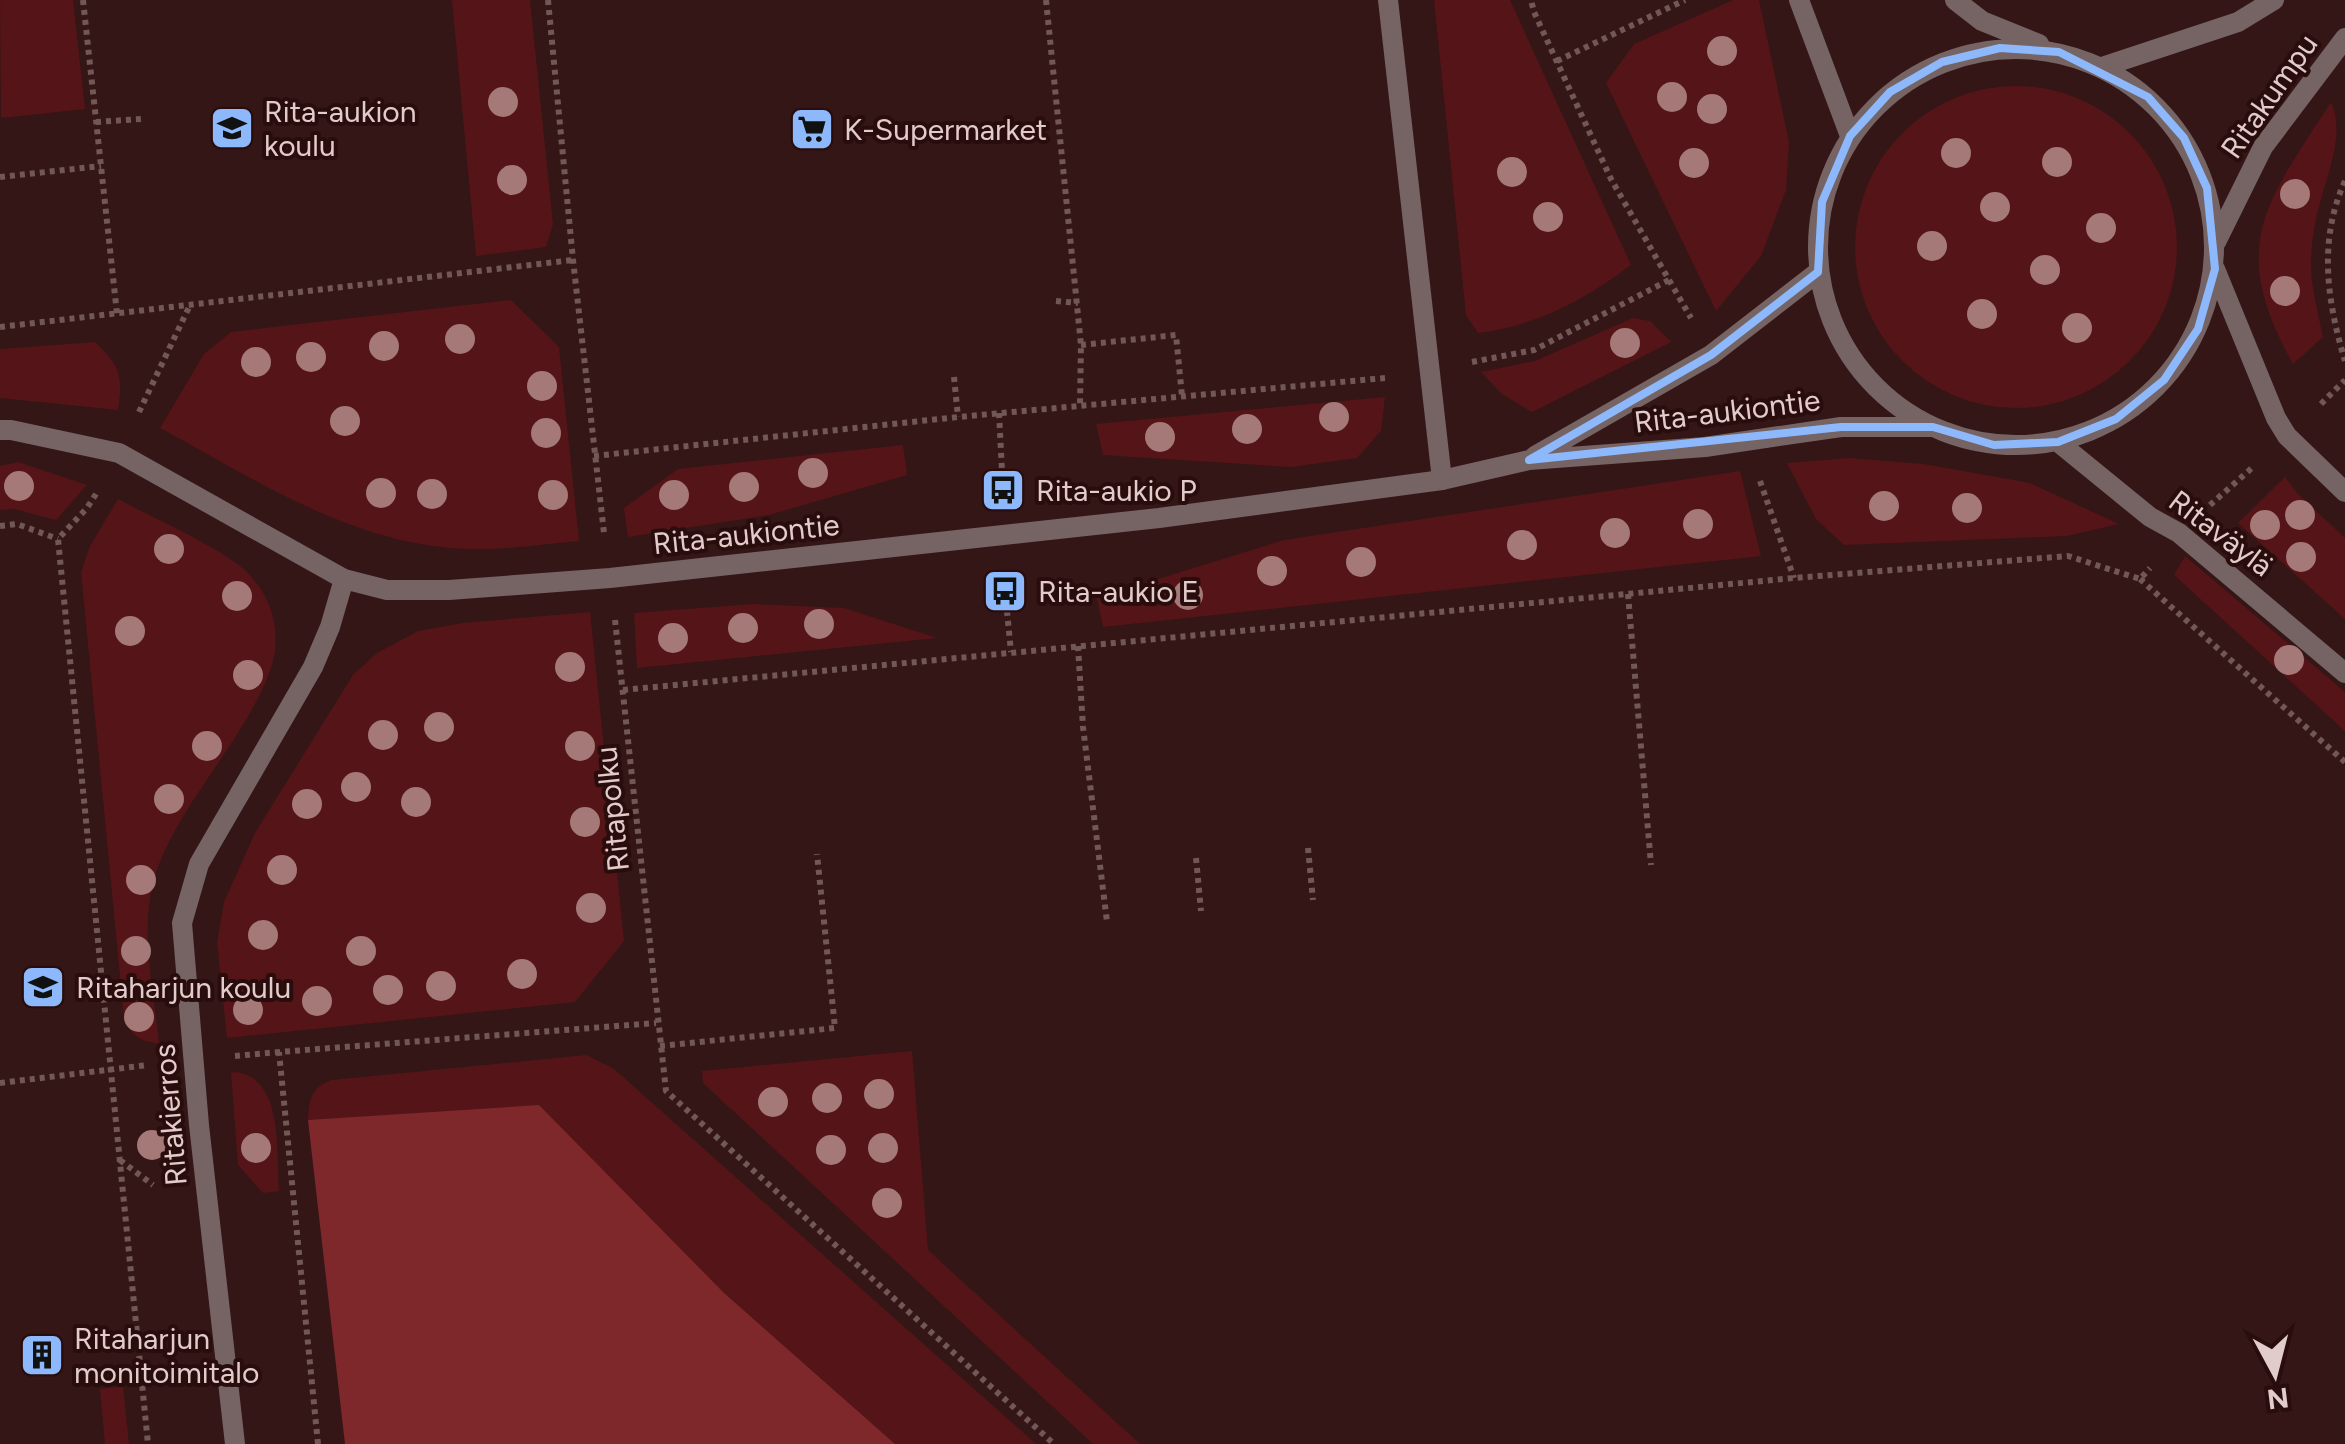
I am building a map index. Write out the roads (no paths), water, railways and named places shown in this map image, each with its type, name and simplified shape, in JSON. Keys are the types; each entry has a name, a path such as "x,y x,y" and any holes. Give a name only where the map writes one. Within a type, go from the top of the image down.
{"street":[{"path":"1388,0 1442,480"},
{"path":"1799,0 1850,136"},
{"path":"1955,0 1982,21 2102,67 2148,97 2184,138 2207,188 2216,242 2215,268 2198,329 2164,380 2116,419 2058,442 1994,445 1932,427 1879,392 1840,341 1818,272 1822,202 1850,136 1890,92 1942,62 2000,48 2059,52"},
{"name":"Ritakumpu","path":"2102,67 2238,22 2274,0"},
{"name":"Ritakumpu","path":"2216,242 2263,148 2345,38"},
{"path":"2215,268 2276,418 2287,436 2345,492"},
{"name":"Rita-aukiontie","path":"1529,460 1711,355 1818,272"},
{"name":"Rita-aukiontie","path":"0,430 119,453 344,579 387,590 449,590 610,578 1140,520 1442,480 1529,460 1705,447 1841,427 1932,427"},
{"name":"Ritaväylä","path":"2058,442 2150,517 2179,533 2345,673"},
{"name":"Ritakierros","path":"235,1444 182,923 200,864 314,667 344,579"}],"place":[{"name":"Rita-aukion koulu","path":"232,128"},
{"name":"K-Supermarket","path":"812,129"},
{"name":"Rita-aukio P","path":"1003,490"},
{"name":"Rita-aukio E","path":"1005,591"},
{"name":"Ritaharjun koulu","path":"43,987"},
{"name":"Ritaharjun monitoimitalo","path":"42,1355"}]}
